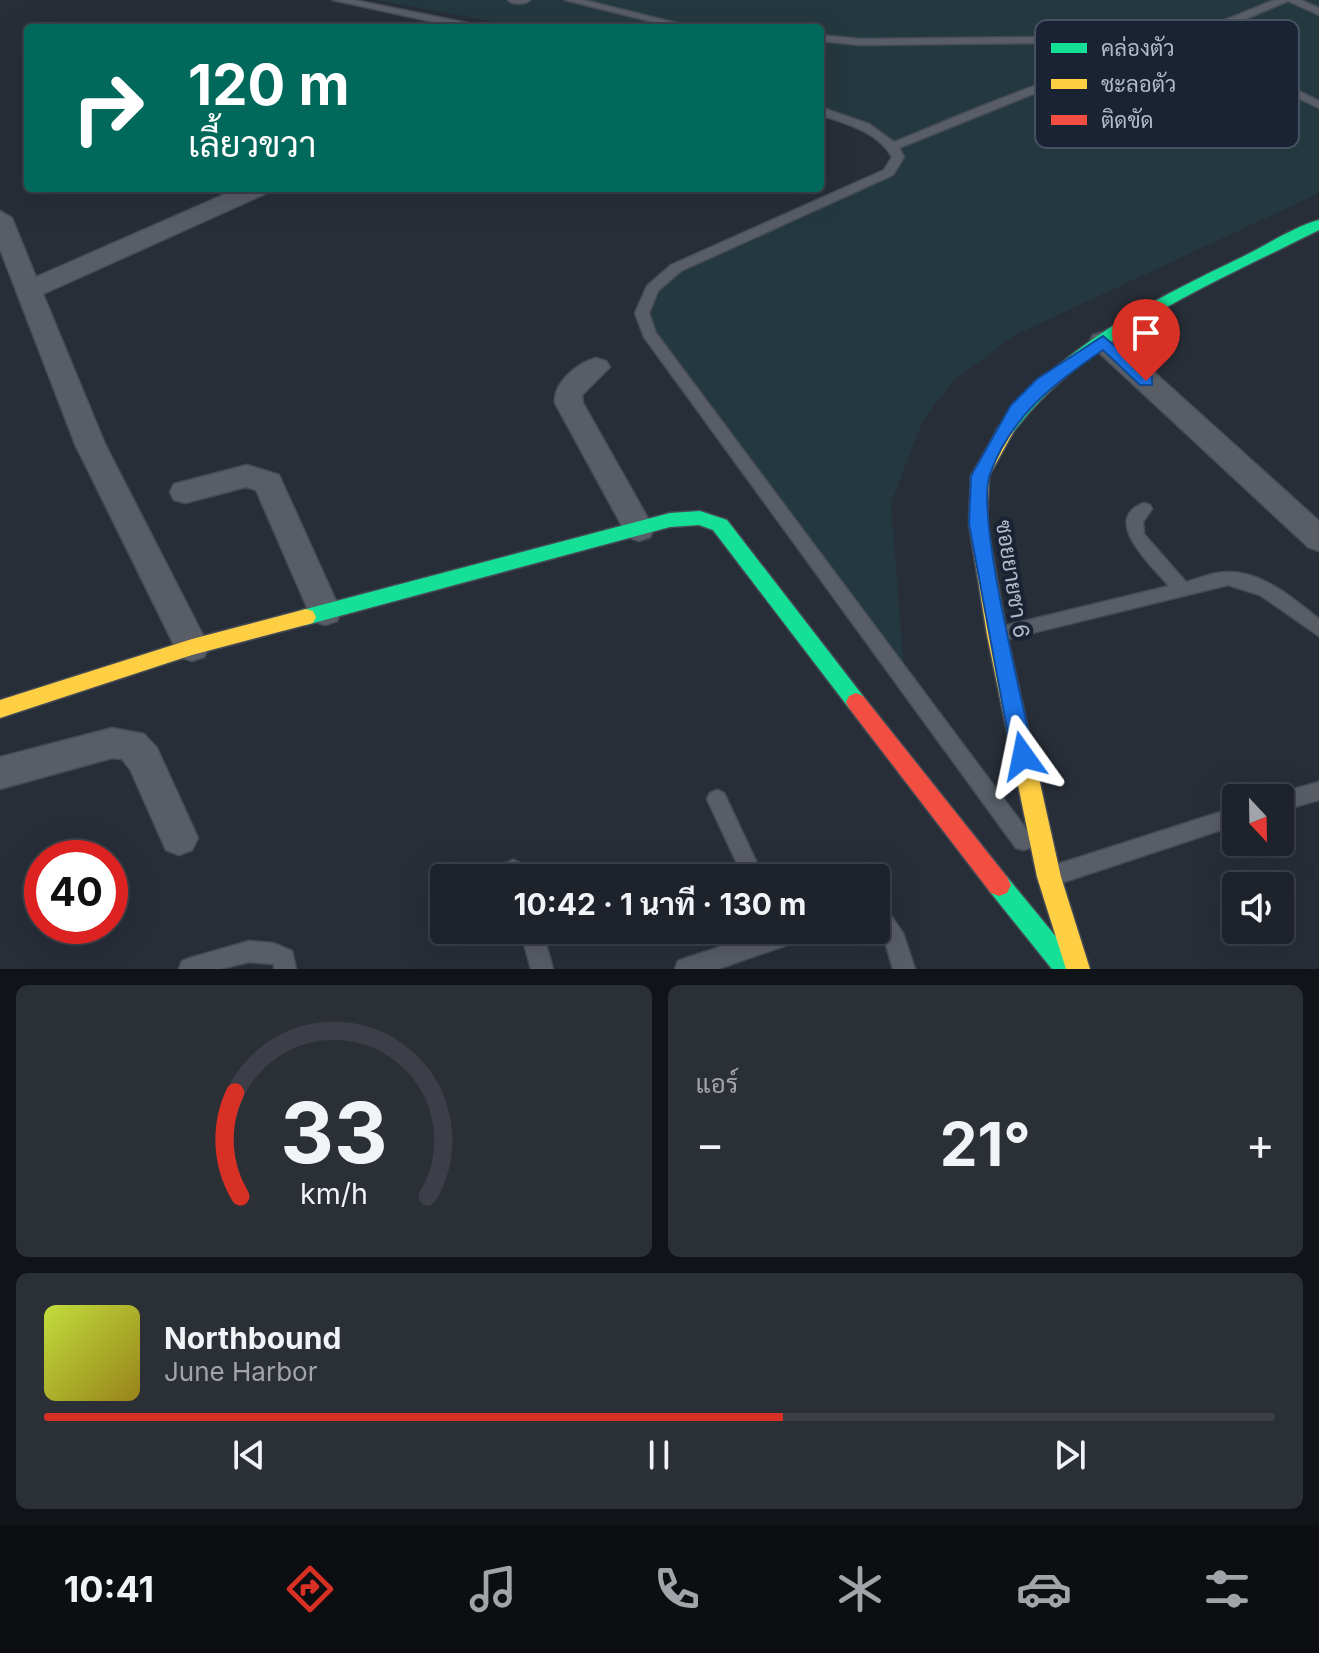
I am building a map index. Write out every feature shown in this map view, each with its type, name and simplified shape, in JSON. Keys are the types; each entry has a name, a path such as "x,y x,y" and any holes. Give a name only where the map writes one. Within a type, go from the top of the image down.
{"street":[{"path":"27,291 250,192"},
{"path":"0,218 90,444 192,647"},
{"name":"ซอยยายชา 6","path":"1078,969 1049,877 997,635 978,524 980,476 1017,409 1043,383 1103,341 1210,279 1319,224"},
{"path":"1103,341 1319,539"},
{"path":"596,367 568,392 569,403 639,529"},
{"path":"185,492 247,476 268,483 325,612"},
{"path":"0,709 192,647 690,516 707,517 720,525 960,838 1067,969"},
{"path":"0,773 112,743 131,745 144,759 179,838"}],"lane":[{"path":"338,0 457,24"},
{"path":"513,0 525,0"},
{"path":"570,0 674,24"},
{"path":"1235,20 1283,0"},
{"path":"1292,0 1319,12"},
{"path":"824,38 860,42 1035,40"},
{"path":"894,146 1035,90"},
{"path":"1299,95 1319,105"},
{"path":"824,112 868,128 894,146 898,157 889,172 676,268 652,289 642,313 649,334 1049,877 1222,821"},
{"path":"1144,509 1135,521 1136,536 1182,589"},
{"path":"997,635 1228,578 1253,581 1275,594 1319,629"},
{"path":"1294,798 1319,791"},
{"path":"717,799 747,864"},
{"path":"890,932 904,969"},
{"path":"535,944 542,969"},
{"path":"686,969 751,944"},
{"path":"190,969 242,952 268,949 284,958 285,969"}],"green space":[{"path":"376,0 1319,0 1319,193 1015,335 953,381 923,420 891,503 904,671 684,380 644,313 653,291 679,268 891,173 900,156 893,143 824,112 824,24 507,24"}],"traffic: fast":[{"path":"1005,431 1028,400 1061,370 1102,341 1194,287 1319,224"},
{"path":"306,617 670,520 700,518 720,525 856,702"},
{"path":"999,885 1067,969"}],"traffic: slow":[{"path":"1005,431 980,476 978,524 997,635 1049,877 1078,969"},
{"path":"0,709 192,647 306,617"}],"traffic: jam":[{"path":"856,702 999,885"}],"route":[{"path":"1023,756 997,635 978,524 980,476 997,439 1017,409 1043,383 1103,341 1146,381"}]}
